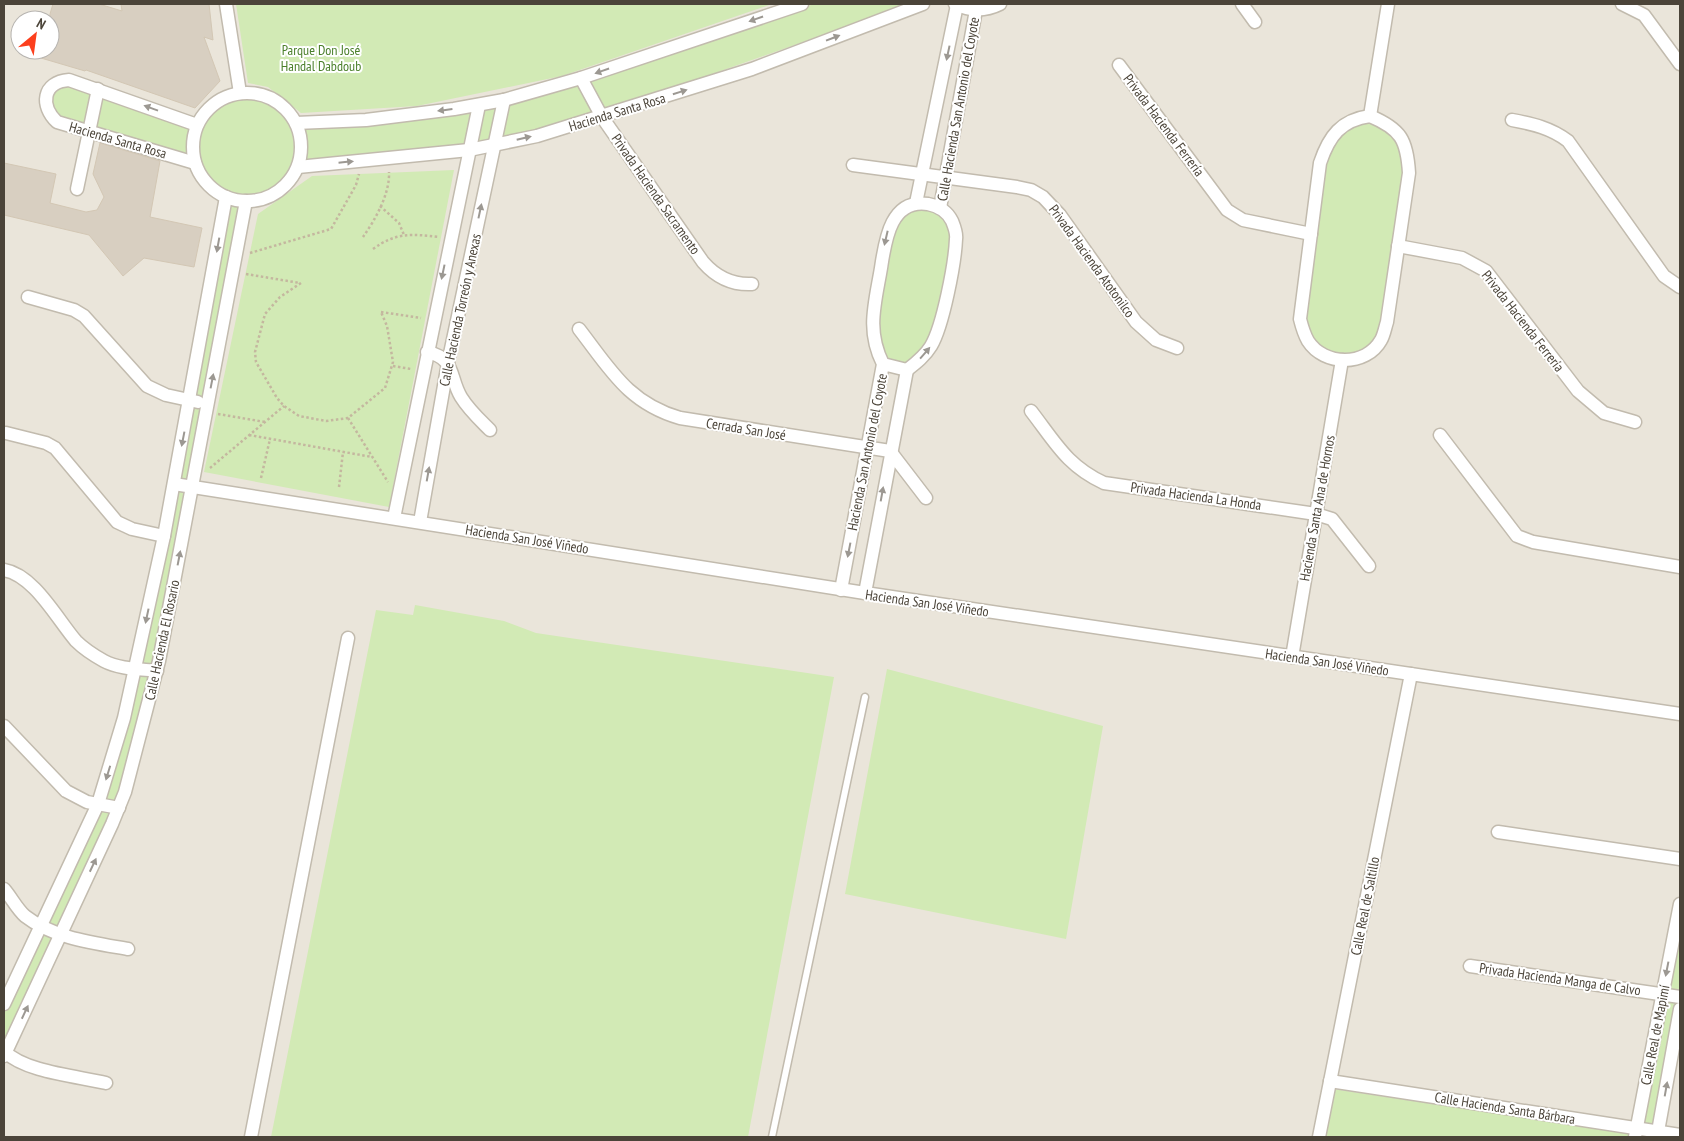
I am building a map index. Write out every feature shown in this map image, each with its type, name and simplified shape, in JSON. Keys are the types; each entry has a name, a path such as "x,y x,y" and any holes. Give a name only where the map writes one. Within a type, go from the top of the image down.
{"street":[{"path":"226,4 240,93"},
{"path":"296,123 366,120 504,100 581,78 802,4"},
{"name":"Hacienda Santa Rosa","path":"298,167 468,150 602,117 752,69 923,4"},
{"path":"940,208 916,204 956,4 976,10 987,9 1000,4"},
{"path":"1242,4 1255,22"},
{"path":"1370,116 1388,4"},
{"path":"1622,4 1644,15 1680,64"},
{"name":"Calle Hacienda San Antonio del Coyote","path":"907,370 930,348 941,321 956,238 951,220 940,208 976,10"},
{"name":"Privada Hacienda Ferrería","path":"1119,65 1227,210 1243,220 1311,234"},
{"name":"Privada Hacienda Sacramento","path":"581,78 602,117 706,266 720,278 733,282 752,284"},
{"name":"Hacienda Santa Rosa","path":"195,163 57,122 46,108 45,98 50,88 58,81 69,80 197,125"},
{"path":"77,188 98,89"},
{"path":"240,93 254,93 279,102 296,123 302,145 298,167 291,179 271,195 246,201 226,197 207,183 195,163 193,137 197,125 204,113 214,103 227,96 240,93"},
{"name":"Calle Hacienda Torreón y Anexas","path":"420,522 448,363 504,100"},
{"name":"Calle Hacienda Torreón y Anexas","path":"394,518 468,150 479,105"},
{"path":"1370,116 1391,125 1400,135 1408,155 1409,173 1387,322 1381,341 1370,352 1360,357 1342,360 1320,353 1309,342 1300,319 1320,163 1324,149 1331,137 1347,122 1370,116"},
{"path":"1512,120 1542,126 1568,141 1664,276 1680,287"},
{"name":"Privada Hacienda Atotonilco","path":"853,165 1032,190 1043,197 1060,214 1136,322 1156,340 1177,348"},
{"name":"Calle Hacienda El Rosario","path":"4,1004 98,804 121,727 164,536 226,197"},
{"name":"Calle Hacienda El Rosario","path":"4,1053 119,808 145,722 157,671 246,201"},
{"name":"Hacienda San Antonio del Coyote","path":"841,590 883,364 877,351 872,327 886,233 894,218 906,208 916,204"},
{"name":"Privada Hacienda Ferrería","path":"1398,246 1462,258 1486,271 1578,391 1604,412 1635,422"},
{"path":"28,297 74,310 84,316 147,386 166,396 190,400 207,408"},
{"name":"Cerrada San José","path":"579,329 630,393 660,412 680,418 890,451"},
{"path":"427,352 436,354 448,363 460,395 472,412 490,430"},
{"name":"Hacienda Santa Ana de Hornos","path":"1292,657 1342,360"},
{"path":"865,593 890,451 907,370 883,364"},
{"name":"Privada Hacienda La Honda","path":"1031,411 1070,463 1086,475 1104,483 1316,514 1332,519 1369,566"},
{"path":"6,433 46,442 56,448 117,522 132,529 164,536"},
{"path":"1440,435 1517,536 1533,542 1680,567"},
{"path":"890,451 926,498"},
{"name":"Hacienda San José Viñedo","path":"174,484 841,590 1680,714"},
{"path":"4,570 19,575 36,590 78,643 92,654 112,665 157,671"},
{"path":"251,1137 348,638"},
{"name":"Calle Real de Saltillo","path":"1319,1137 1411,674"},
{"path":"4,726 66,791 86,802 119,808"},
{"path":"1498,832 1680,859"},
{"path":"4,889 24,915 41,926 61,934 128,949"},
{"name":"Calle Real de Mapimí","path":"1636,1133 1680,904"},
{"name":"Privada Hacienda Manga de Calvo","path":"1470,966 1680,997"},
{"path":"1657,1134 1680,1009"},
{"path":"4,1053 19,1062 34,1067 106,1083"},
{"name":"Calle Hacienda Santa Bárbara","path":"1330,1081 1636,1133 1680,1135"}],"lane":[{"path":"772,1137 865,697"}],"path":[{"path":"363,237 380,206 389,180 388,158"},
{"path":"236,254 257,252 332,229 356,185 363,160"},
{"path":"380,206 399,223 404,235"},
{"path":"373,249 385,239 404,235 450,238"},
{"path":"232,272 301,283 280,297 268,310 257,336 255,352 256,362 284,406 299,416 314,421 332,421 348,418 385,388 393,366 387,326 381,312 434,320"},
{"path":"393,366 423,372"},
{"path":"204,472 284,406"},
{"path":"207,408 266,422"},
{"path":"348,418 391,486"},
{"path":"249,435 372,457"},
{"path":"260,478 270,439"},
{"path":"338,487 343,452"}],"shaded area":[{"path":"4,4 1680,4 1680,1137 4,1137"}],"green space":[{"name":"Parque Don José Handal Dabdoub","path":"236,4 772,4 562,76 417,106 301,113 268,87 248,83"},
{"path":"814,4 911,4 596,115 464,147 302,163 305,144 303,128 578,83"},
{"path":"70,84 191,128 189,144 191,157 59,118 49,97 53,89"},
{"path":"246,99 264,103 280,113 290,129 294,147 290,165 280,181 264,191 246,195 228,191 212,181 202,165 198,147 202,129 212,113 228,103"},
{"path":"1361,121 1389,128 1401,144 1406,174 1383,322 1376,339 1367,348 1354,353 1336,356 1314,343 1303,320 1323,162 1331,140"},
{"path":"454,170 389,507 204,472 258,214 312,176"},
{"path":"228,202 243,204 155,664 122,790 4,1048 4,1011 99,809 137,672"},
{"path":"915,208 939,214 947,222 953,235 946,288 937,323 919,353 906,364 891,362 881,350 874,326 888,234 897,217"},
{"path":"415,605 504,621 536,633 834,677 748,1137 271,1137 376,610 413,615"},
{"path":"887,669 1103,726 1066,939 845,894"},
{"path":"1680,897 1680,993 1652,1137 1634,1137"},
{"path":"1333,1089 1629,1133 1628,1137 1324,1137"}],"building":[{"path":"53,4 99,4 122,11 121,4 209,4 213,40 204,37 220,81 195,108 86,70 48,60 60,60 60,10 51,10"},
{"path":"100,143 160,161 150,217 202,228 194,267 144,258 123,276 89,235 4,215 4,163 56,174 50,203 86,212 97,210 104,197 93,174"}]}
